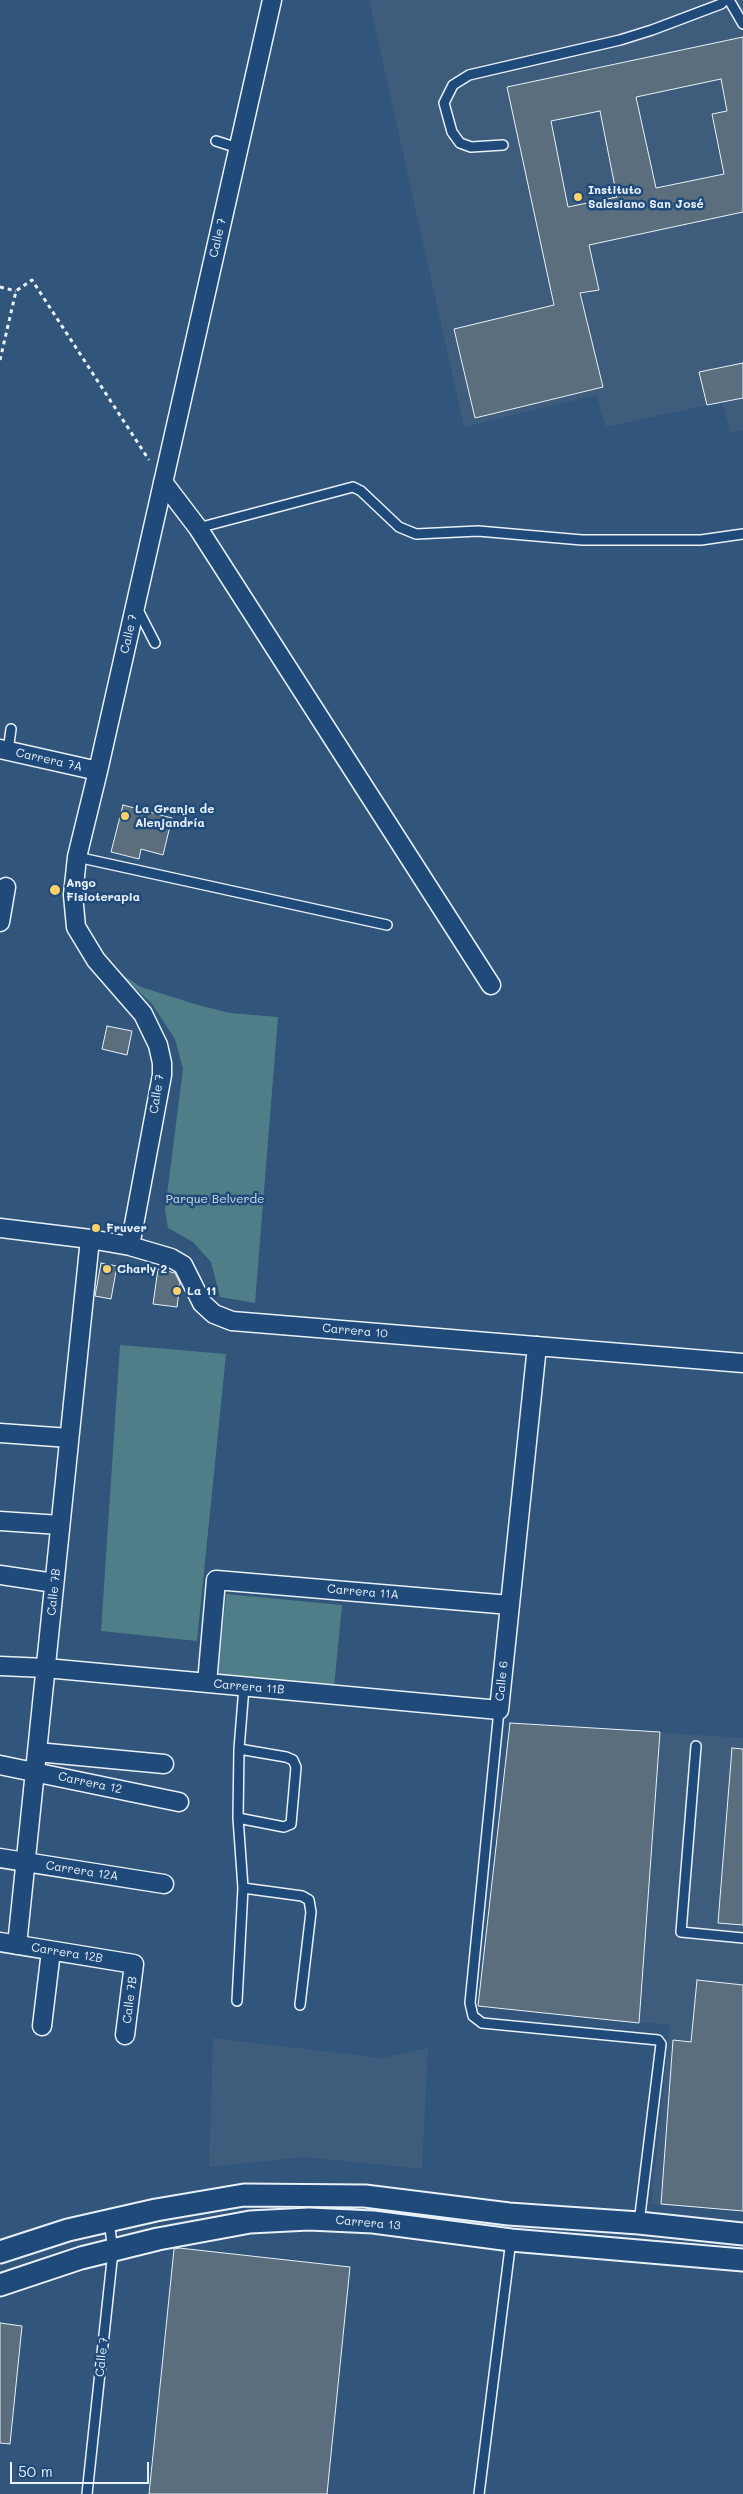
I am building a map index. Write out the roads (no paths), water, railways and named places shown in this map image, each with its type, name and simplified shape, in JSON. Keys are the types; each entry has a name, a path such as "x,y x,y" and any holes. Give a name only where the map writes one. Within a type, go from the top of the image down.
{"street":[{"name":"Calle 7","path":"130,1246 162,1075 162,1063 158,1045 143,1014 96,960 76,927 73,895 76,857 136,606 272,0"},
{"path":"163,482 198,528 491,986"},
{"name":"Carrera 7A","path":"4,750 98,771"},
{"path":"0,922 6,887"},
{"name":"Carrera 10","path":"0,1228 130,1246 178,1261 202,1302 214,1314 232,1321 743,1363"},
{"name":"Calle 7B","path":"9,1944 26,1862 37,1772 37,1752 90,1239"},
{"name":"Calle 6","path":"499,1710 537,1346"},
{"path":"0,1433 69,1438"},
{"path":"0,1521 60,1526"},
{"path":"0,1576 54,1583"},
{"name":"Carrera 11A","path":"207,1683 216,1580 510,1605"},
{"name":"Carrera 11B","path":"0,1666 46,1668 499,1710"},
{"name":"Carrera 12","path":"37,1752 164,1764"},
{"name":"Carrera 12","path":"0,1766 179,1802"},
{"name":"Carrera 12A","path":"0,1858 164,1884"},
{"name":"Carrera 12B","path":"9,1944 134,1964"},
{"path":"42,2026 51,1950"},
{"name":"Calle 7B","path":"125,2035 134,1964"},
{"name":"Carrera 13","path":"0,2252 68,2230 109,2220 244,2194 365,2196 509,2214 639,2223 743,2234"},
{"name":"Carrera 13","path":"0,2285 81,2258 158,2239 250,2222 309,2218 373,2222 511,2240 743,2260"}],"lane":[{"path":"503,145 471,147 460,143 452,132 444,103 453,86 469,76 636,35 721,4 725,0"},
{"path":"729,0 743,24"},
{"path":"216,141 238,148"},
{"path":"198,528 353,486 400,527 416,534 478,531 582,540 701,540 743,534"},
{"path":"136,606 156,643"},
{"path":"4,750 11,729"},
{"path":"76,857 387,925"},
{"path":"237,2001 243,1888 238,1818 239,1749 244,1687"},
{"name":"Calle 6","path":"499,1710 470,2003 473,2016 482,2023 658,2040 661,2044 639,2223"},
{"path":"696,1746 681,1932 743,1938"},
{"path":"238,1818 284,1827 290,1824 293,1816 296,1767 293,1760 286,1757 239,1749"},
{"path":"243,1888 302,1896 308,1900 311,1912 300,2005"},
{"name":"Calle 7","path":"87,2494 113,2251 109,2220"},
{"path":"479,2494 511,2240"}],"place":[{"name":"Instituto Salesiano San José","path":"578,197"},
{"name":"La Granja de Alenjandría","path":"125,816"},
{"name":"Ango Fisioterapia","path":"55,890"},
{"name":"Fruver","path":"96,1228"},
{"name":"Charly 2","path":"107,1269"},
{"name":"La 11","path":"177,1291"}],"park label":[{"name":"Parque Belverde","path":"215,1199"}]}
